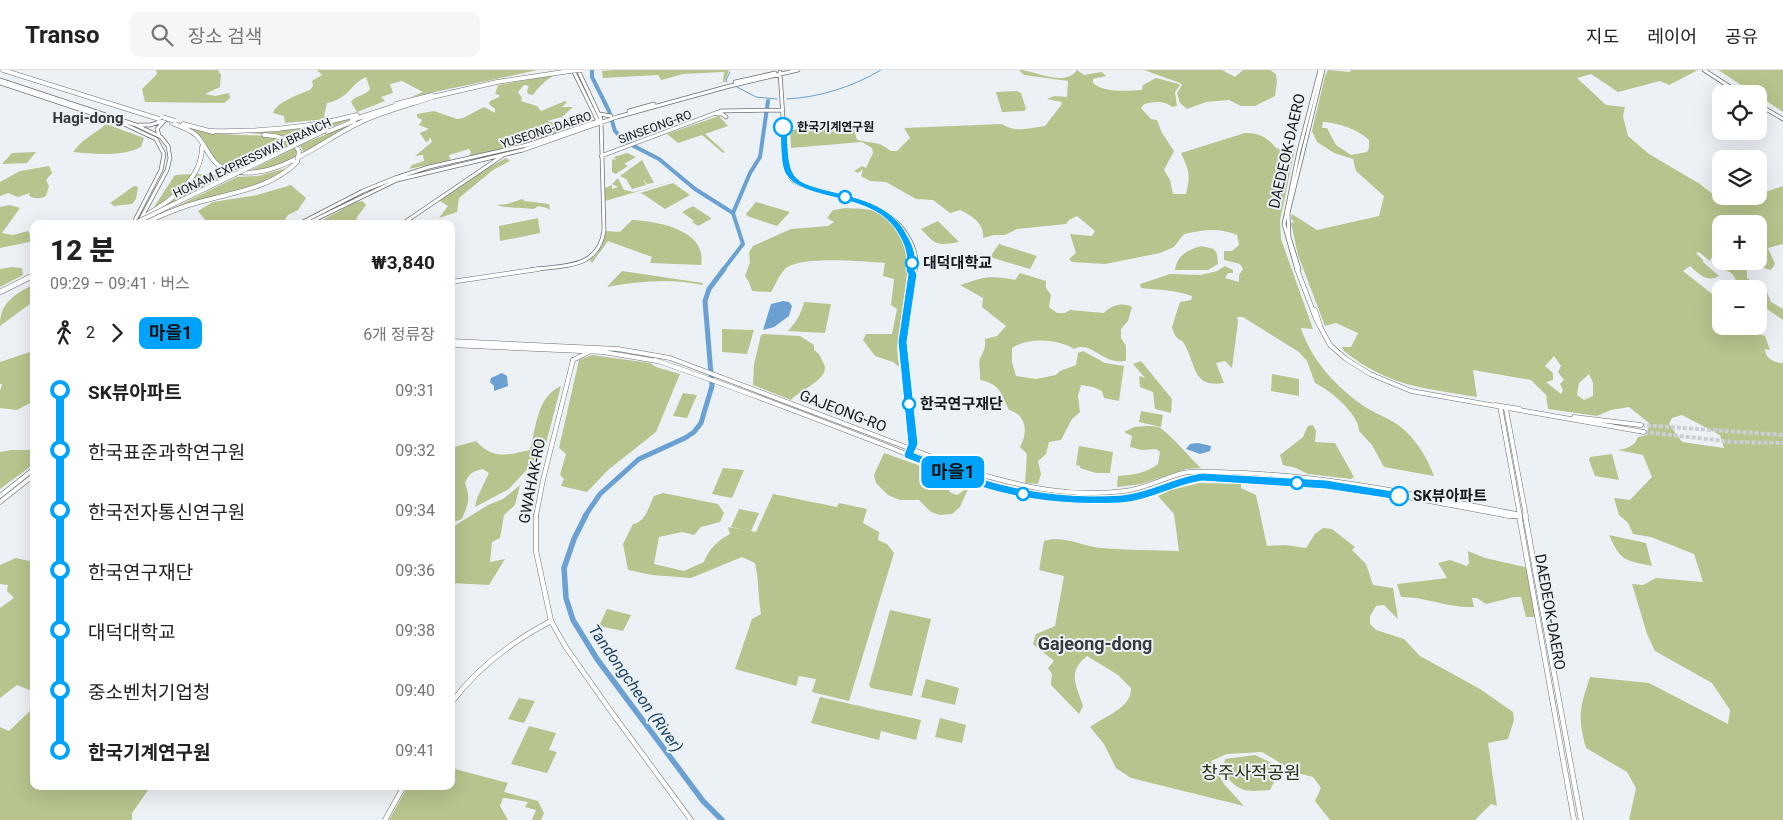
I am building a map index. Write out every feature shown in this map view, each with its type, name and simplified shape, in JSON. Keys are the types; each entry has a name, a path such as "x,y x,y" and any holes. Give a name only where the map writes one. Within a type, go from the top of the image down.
{"highway":[{"path":"3,70 211,132 285,138 297,147 298,158 291,169 266,185 202,201 151,220"},
{"path":"12,70 74,90"},
{"name":"HONAM EXPRESSWAY BRANCH","path":"140,220 326,131 383,110 449,91 565,70"},
{"name":"HONAM EXPRESSWAY BRANCH","path":"146,220 326,131 367,116 433,97 497,82 579,70"},
{"path":"211,132 270,132 318,125 449,91"},
{"path":"174,122 200,139 210,160 222,168 244,172 266,170 300,159 340,132 363,121 433,97"},
{"path":"139,220 174,196 192,177 202,158 200,139"},
{"path":"0,291 30,276"}],"main road":[{"path":"572,70 600,118"},
{"path":"455,281 583,262 594,255 603,238 604,230 600,118 579,70"},
{"name":"YUSEONG-DAERO","path":"307,220 363,191 429,167 512,149 544,140 600,118 617,116 789,70"},
{"name":"YUSEONG-DAERO","path":"780,73 798,70"},
{"name":"DAEDEOK-DAERO","path":"1322,70 1288,213 1292,248 1324,332 1354,362 1393,383 1420,391 1506,408 1574,820"},
{"path":"1704,70 1727,85"},
{"path":"780,73 787,171 794,180 805,186 858,201 880,210 891,218 904,234 912,253 911,271 913,274 902,342 912,447 909,455"},
{"path":"0,81 136,124 161,137"},
{"path":"0,81 100,115 144,132 156,139 162,148 164,160 162,170 134,220"},
{"name":"SINSEONG-RO","path":"601,156 723,113 782,110"},
{"path":"1767,110 1783,119"},
{"name":"YUSEONG-DAERO","path":"314,220 397,180 431,170 523,150 600,118 617,116"},
{"path":"136,124 150,125 163,118 170,117"},
{"path":"144,132 163,118"},
{"path":"140,220 167,170 170,158 168,146 157,129 163,118"},
{"path":"584,125 600,118"},
{"path":"408,220 508,154 512,149"},
{"path":"492,157 496,158 495,161"},
{"name":"GAJEONG-RO","path":"455,341 641,352 670,358 904,447 912,447 919,453 1000,482 1053,492 1088,494 1126,491 1184,473 1213,472 1357,483 1523,516"},
{"name":"GAJEONG-RO","path":"455,345 577,349 656,360 704,376 999,488 1053,498 1122,499 1145,494 1189,479 1202,477 1354,487 1509,516 1523,516"},
{"name":"GWAHAK-RO","path":"577,349 547,464 535,522 536,551 551,621 564,646 691,820"},
{"path":"564,350 573,360 591,352"},
{"name":"DAEDEOK-DAERO","path":"1500,407 1518,505 1523,516 1581,820"},
{"path":"1506,408 1641,425"},
{"path":"1506,408 1644,432"},
{"path":"0,496 30,472"},
{"path":"0,502 30,478"},
{"path":"1507,512 1518,505"},
{"path":"455,698 468,681 491,658 520,638 551,621"},
{"path":"384,820 402,790"}],"green space":[{"path":"156,70 218,70 221,75 220,87 205,94 215,96 229,93 230,98 224,103 145,102 142,89 157,74"},
{"path":"317,70 538,70 411,97 423,92 402,81 390,84 393,93 381,97 385,101 357,112 351,102 370,89 366,77 360,80 345,95 327,103 324,116 326,119 285,123 284,116 273,113 275,109 289,99 310,90 313,86 312,81 322,75"},
{"path":"729,70 725,82 710,85 723,82 724,72 683,74 661,80 658,75 603,78 602,71"},
{"path":"1019,70 1057,78 1065,78 1077,70 1084,75 1102,72 1106,76 1093,79 1093,83 1116,91 1142,90 1143,85 1156,78 1179,84 1175,92 1177,106 1172,107 1162,102 1155,102 1144,104 1141,108 1151,119 1157,120 1162,133 1174,151 1164,170 1170,180 1173,194 1186,194 1188,187 1189,177 1181,153 1245,133 1262,136 1276,148 1292,151 1295,149 1280,220 1281,239 1313,329 1301,328 1305,340 1325,371 1334,381 1362,405 1405,430 1417,444 1434,476 1384,467 1372,445 1359,431 1358,424 1349,410 1336,397 1315,383 1307,361 1299,352 1243,317 1237,317 1232,368 1225,361 1216,363 1224,383 1213,384 1200,378 1183,341 1176,337 1172,327 1180,302 1191,300 1192,296 1173,291 1141,288 1140,284 1170,274 1201,275 1217,271 1225,266 1233,270 1233,273 1228,273 1225,278 1239,282 1239,275 1243,269 1240,264 1224,260 1224,251 1232,251 1239,245 1237,235 1217,230 1198,231 1184,234 1174,247 1160,253 1105,264 1072,262 1069,259 1076,253 1070,234 1092,236 1095,231 1077,216 1066,224 1017,229 1005,235 983,238 980,224 964,212 960,210 950,213 933,200 916,199 886,182 870,181 861,176 863,169 858,173 854,171 862,166 866,168 873,153 872,148 862,142 791,148 790,130 852,124 857,140 880,144 891,151 897,151 910,138 904,128 1002,124 1007,127 1023,129 1045,126 1062,104 1061,102 1047,99 1054,96 1067,97 1068,81 1024,75"},
{"path":"1144,70 1222,70 1235,77 1243,70 1270,70 1276,74 1275,96 1255,106 1241,106 1229,100 1206,102 1187,109 1180,103 1177,93 1182,85 1180,83"},
{"path":"1328,70 1350,72 1351,70 1698,70 1669,85 1660,81 1618,92 1591,74 1577,78 1606,105 1625,107 1623,116 1628,136 1649,154 1700,184 1712,194 1712,205 1767,205 1767,191 1783,186 1783,244 1768,248 1775,264 1771,270 1767,269 1767,215 1712,215 1712,258 1710,261 1699,252 1696,253 1719,276 1711,279 1707,278 1700,275 1690,266 1683,271 1712,294 1712,335 1765,336 1770,350 1765,349 1765,352 1769,358 1783,363 1783,820 1629,820 1636,788 1627,772 1586,748 1581,727 1581,712 1590,677 1649,683 1728,724 1730,710 1712,683 1655,651 1647,634 1632,584 1643,585 1656,578 1703,582 1694,554 1651,537 1633,534 1628,523 1619,515 1614,498 1630,500 1652,477 1643,455 1618,450 1635,443 1638,437 1647,435 1649,423 1629,407 1611,410 1597,416 1548,409 1546,395 1531,380 1473,370 1477,397 1423,388 1376,372 1344,351 1342,347 1351,347 1358,333 1336,323 1325,326 1298,255 1291,223 1294,222 1291,219 1292,214 1317,230 1379,216 1384,196 1356,171 1353,159 1334,153 1317,142 1312,131","holes":["1323,122 1341,125 1364,136 1369,140 1367,152 1351,155 1336,145 1327,128 1322,128","1554,356 1561,366 1558,372 1564,380 1560,384 1563,390 1561,394 1546,382 1553,380 1553,373 1545,366","1589,374 1593,383 1593,396 1584,400 1577,395 1579,383","1682,415 1720,435 1724,448 1682,442 1669,424 1672,418"]},
{"path":"1718,70 1783,70 1783,112 1767,101 1767,85 1741,85"},
{"path":"555,75 543,83 533,95 528,94 529,86 524,85 518,92 522,98 521,101 537,106 541,111 565,101 567,102 562,107 573,107 562,117 547,121 557,124 556,133 511,147 469,156 471,152 469,149 449,155 450,160 409,169 412,165 424,161 423,155 415,156 432,142 430,137 428,142 425,141 420,133 429,129 419,125 422,120 417,117 417,114 434,111 457,119 463,118 484,107 495,113 495,109 489,104 490,101 499,97 499,95 495,94 498,85"},
{"path":"1017,91 1021,93 1026,109 1024,111 1002,112 996,92"},
{"path":"719,116 728,126 705,134 725,152 723,153 702,135 678,143 667,134"},
{"path":"356,117 298,141 288,136 249,133 299,129"},
{"path":"364,119 304,153 300,145"},
{"path":"106,124 144,138 141,147 117,154 73,152 84,140"},
{"path":"184,126 221,134 271,136 293,143 237,170 216,164 202,140"},
{"path":"297,147 297,160 249,171"},
{"path":"36,152 27,163 2,164 12,153"},
{"path":"627,153 636,157 624,164 628,166 616,174 612,172 612,159 616,160 614,157"},
{"path":"506,158 510,161 493,170 459,198 457,212 439,218 448,206 440,201 432,204 480,172"},
{"path":"642,160 654,183 647,184 643,179 646,185 632,189 626,179 620,176"},
{"path":"49,166 52,173 46,180 49,186 46,196 35,198 29,196 30,193 18,197 8,193 0,196 0,182 20,171"},
{"path":"291,167 273,181 157,216 237,177 258,176"},
{"path":"192,174 184,185 152,210 175,175"},
{"path":"197,174 228,175 155,211 185,188"},
{"path":"618,178 624,190 634,192 677,180 605,201 605,188 612,185 612,189 618,187 612,184"},
{"path":"673,183 690,195 665,209 640,193"},
{"path":"291,185 306,198 298,210 288,215 286,220 205,220 198,211 213,202 257,195"},
{"path":"134,186 138,187 136,199 132,204 114,206 110,203"},
{"path":"522,199 549,204 550,210 538,206 534,209 496,205"},
{"path":"363,201 366,205 356,220 322,220 356,202"},
{"path":"756,202 790,212 777,226 747,216 746,214"},
{"path":"10,205 20,208 2,233 13,235 28,231 30,242 0,248 0,207"},
{"path":"693,206 711,219 698,226 692,222 694,221 682,212"},
{"path":"846,208 867,209 881,214 893,224 906,245 909,260 897,348 899,367 893,362 875,356 863,340 866,334 892,334 897,309 891,305 894,279 883,276 885,263 833,260 804,262 785,269 771,292 752,291 745,276 750,262 749,252 753,246 791,229 828,226 834,222 827,218 833,210"},
{"path":"538,218 540,233 500,241 499,226"},
{"path":"632,220 667,225 689,236 697,243 701,253 701,265 650,263 652,257 608,241 592,263 590,260 601,247 606,231 620,232"},
{"path":"938,221 959,242 937,243 921,229"},
{"path":"999,244 1037,256 1030,269 990,257"},
{"path":"1201,246 1214,249 1217,254 1218,264 1208,270 1175,270 1178,260 1184,254"},
{"path":"22,268 23,275 0,287 0,269"},
{"path":"1724,270 1746,270 1747,278 1750,280 1736,280 1728,271"},
{"path":"622,271 703,283 702,285 655,281 607,287"},
{"path":"1020,273 1046,281 1046,288 1051,295 1049,307 1057,313 1065,313 1070,310 1104,313 1117,305 1132,307 1128,321 1121,329 1121,338 1126,346 1126,361 1110,360 1086,348 1074,349 1052,341 1027,342 1012,348 1012,362 1016,376 1036,379 1056,375 1060,371 1076,365 1078,353 1083,351 1105,363 1124,366 1119,401 1104,398 1102,391 1081,385 1078,396 1080,412 1072,419 1061,440 1049,442 1046,454 1038,461 1041,474 1038,484 1025,483 1027,454 1020,447 1025,430 1022,420 1015,412 1009,410 1002,394 996,387 980,380 979,361 985,347 985,339 997,336 1006,326 982,307 983,298 960,285 987,278 1015,280"},
{"path":"30,286 30,304 0,326 2,311 5,305"},
{"path":"1767,292 1771,302 1783,309 1783,320 1767,309"},
{"path":"804,302 831,304 825,333 788,331 798,318"},
{"path":"722,329 754,330 747,354 722,352"},
{"path":"761,335 800,336 814,345 814,350 819,354 825,368 820,379 791,400 753,385 754,364"},
{"path":"30,352 30,403 17,410 0,408 2,384 0,384 0,362"},
{"path":"592,355 650,363 656,367 680,374 656,432 608,470 587,492 561,486 564,479 560,475 566,454 559,448 579,360"},
{"path":"1141,361 1172,399 1171,413 1155,409 1153,392 1140,387 1139,376 1145,378 1133,364"},
{"path":"1272,374 1299,379 1299,396 1271,391"},
{"path":"561,386 544,451 509,489 475,507 477,498 489,473 483,469 472,473 465,483 468,493 466,509 462,519 455,522 455,447 476,441 482,447 495,454 530,450 542,405 553,391"},
{"path":"683,393 697,395 687,418 673,416"},
{"path":"1141,411 1163,415 1161,427 1139,422"},
{"path":"1313,425 1316,431 1315,442 1335,443 1354,477 1351,479 1308,474 1296,468 1283,465 1280,455 1303,437 1308,426"},
{"path":"1146,426 1162,429 1201,468 1186,469 1141,484 1117,487 1118,476 1144,471 1158,464 1160,452 1156,449 1142,450 1130,447 1132,436 1124,432 1134,427"},
{"path":"1079,446 1113,452 1110,473 1096,473 1076,465"},
{"path":"30,450 30,467 0,489 0,452"},
{"path":"884,453 932,470 951,493 957,495 969,487 960,507 952,514 940,515 931,512 919,500 900,500 888,495 876,483 874,475"},
{"path":"1612,454 1619,480 1595,476 1589,460 1590,457"},
{"path":"723,468 744,470 732,498 712,494"},
{"path":"1200,483 1241,484 1241,488 1256,495 1267,546 1286,545 1306,548 1315,534 1323,528 1332,529 1355,547 1352,550 1366,564 1373,585 1393,588 1398,619 1384,605 1376,606 1370,616 1370,624 1376,630 1404,639 1420,656 1480,689 1513,712 1514,720 1508,739 1488,743 1497,806 1491,804 1475,820 1330,820 1315,801 1321,788 1313,777 1297,773 1262,752 1227,754 1211,761 1224,784 1244,806 1131,778 1116,768 1104,744 1090,727 1122,706 1130,695 1131,688 1118,675 1087,656 1075,673 1076,685 1083,706 1079,714 1051,685 1052,674 1048,668 1054,661 1033,644 1036,634 1055,626 1064,576 1039,570 1044,541 1059,539 1101,548 1179,551 1174,514 1158,496 1171,490"},
{"path":"520,485 515,505 504,515 500,538 492,542 490,562 505,559 489,585 455,583 455,526 488,505 503,499"},
{"path":"663,493 718,504 724,513 720,522 701,527 694,535 682,532 659,537 654,564 684,571 704,562 714,545 730,534 728,527 750,531 731,527 739,509 759,513 751,531 756,532 773,494 837,507 839,503 867,509 863,523 879,532 878,540 887,544 894,553 849,701 812,692 816,679 799,676 796,686 735,669 752,619 761,614 755,563 742,557 691,578 652,575 628,570 623,544 633,524 641,521 644,517 654,496"},
{"path":"1609,535 1646,543 1652,566 1625,558 1617,550"},
{"path":"1468,551 1485,558 1525,567 1528,570 1536,617 1526,617 1521,597 1486,604 1477,598 1472,598 1474,607 1464,607 1401,597 1397,584 1447,578 1438,563 1450,560 1467,566 1469,563"},
{"path":"16,558 30,561 30,690 17,685 0,698 0,608 14,598 7,591 8,585 0,584 0,565"},
{"path":"607,609 631,615 623,631 599,626"},
{"path":"890,610 931,619 912,696 871,688 869,685"},
{"path":"926,679 959,688 955,705 921,697"},
{"path":"820,697 921,720 916,740 881,731 879,740 811,723"},
{"path":"519,698 535,701 524,723 508,719"},
{"path":"30,711 30,790 148,790 132,813 132,820 0,820 0,727 9,731"},
{"path":"940,718 966,725 962,743 935,737"},
{"path":"529,726 556,733 549,750 557,752 547,773 511,764"},
{"name":"창주사적공원","path":"1255,755 1272,763 1280,770 1270,790 1245,790 1232,782 1226,774 1225,759"},
{"path":"455,769 508,783 504,792 538,801 544,813 541,820 532,820 536,810 525,807 528,802 503,798 500,806 508,820 389,820 406,790 455,790"}],"water":[{"path":"783,301 789,302 792,306 789,316 774,327 763,330 771,304"},
{"path":"502,373 507,376 508,386 494,391 494,386 490,382 491,378"},
{"path":"1198,443 1211,446 1210,451 1200,454 1186,449 1190,444"}],"waterway":[{"name":"Tandongcheon (River)","path":"592,70 592,77 609,111 615,131 624,141 659,159 695,189 733,213"},
{"path":"787,99 812,96 836,90 881,70"},
{"path":"727,82 726,80 730,72"},
{"path":"737,87 756,97 777,99"},
{"path":"733,213 750,173 760,157 768,101"},
{"name":"Tandongcheon (River)","path":"723,270 743,244 733,213"},
{"name":"Tandongcheon (River)","path":"585,516 600,494 639,459 685,438 694,432 701,423 712,386 705,301 709,289 724,269"},
{"name":"Tandongcheon (River)","path":"586,515 574,539 564,568 566,598 573,620 597,659 703,801 722,820"}],"tunnel":[{"path":"1641,425 1783,435"},
{"path":"1644,432 1733,442 1783,443"}],"bus line":[{"name":"마을1","path":"783,127 787,171 790,177 799,184 858,201 880,210 900,228 912,253 911,271 913,274 902,342 913,444 909,455 999,488 1028,495 1053,498 1122,499 1145,494 1189,479 1202,477 1326,484 1354,487 1399,496"}],"place":[{"name":"한국기계연구원","path":"783,127"},
{"name":"대덕대학교","path":"912,263"},
{"name":"한국연구재단","path":"909,404"},
{"name":"SK뷰아파트","path":"1399,496"}],"district":[{"name":"Hagi-dong","path":"88,118"},
{"name":"Gajeong-dong","path":"1095,644"}]}
